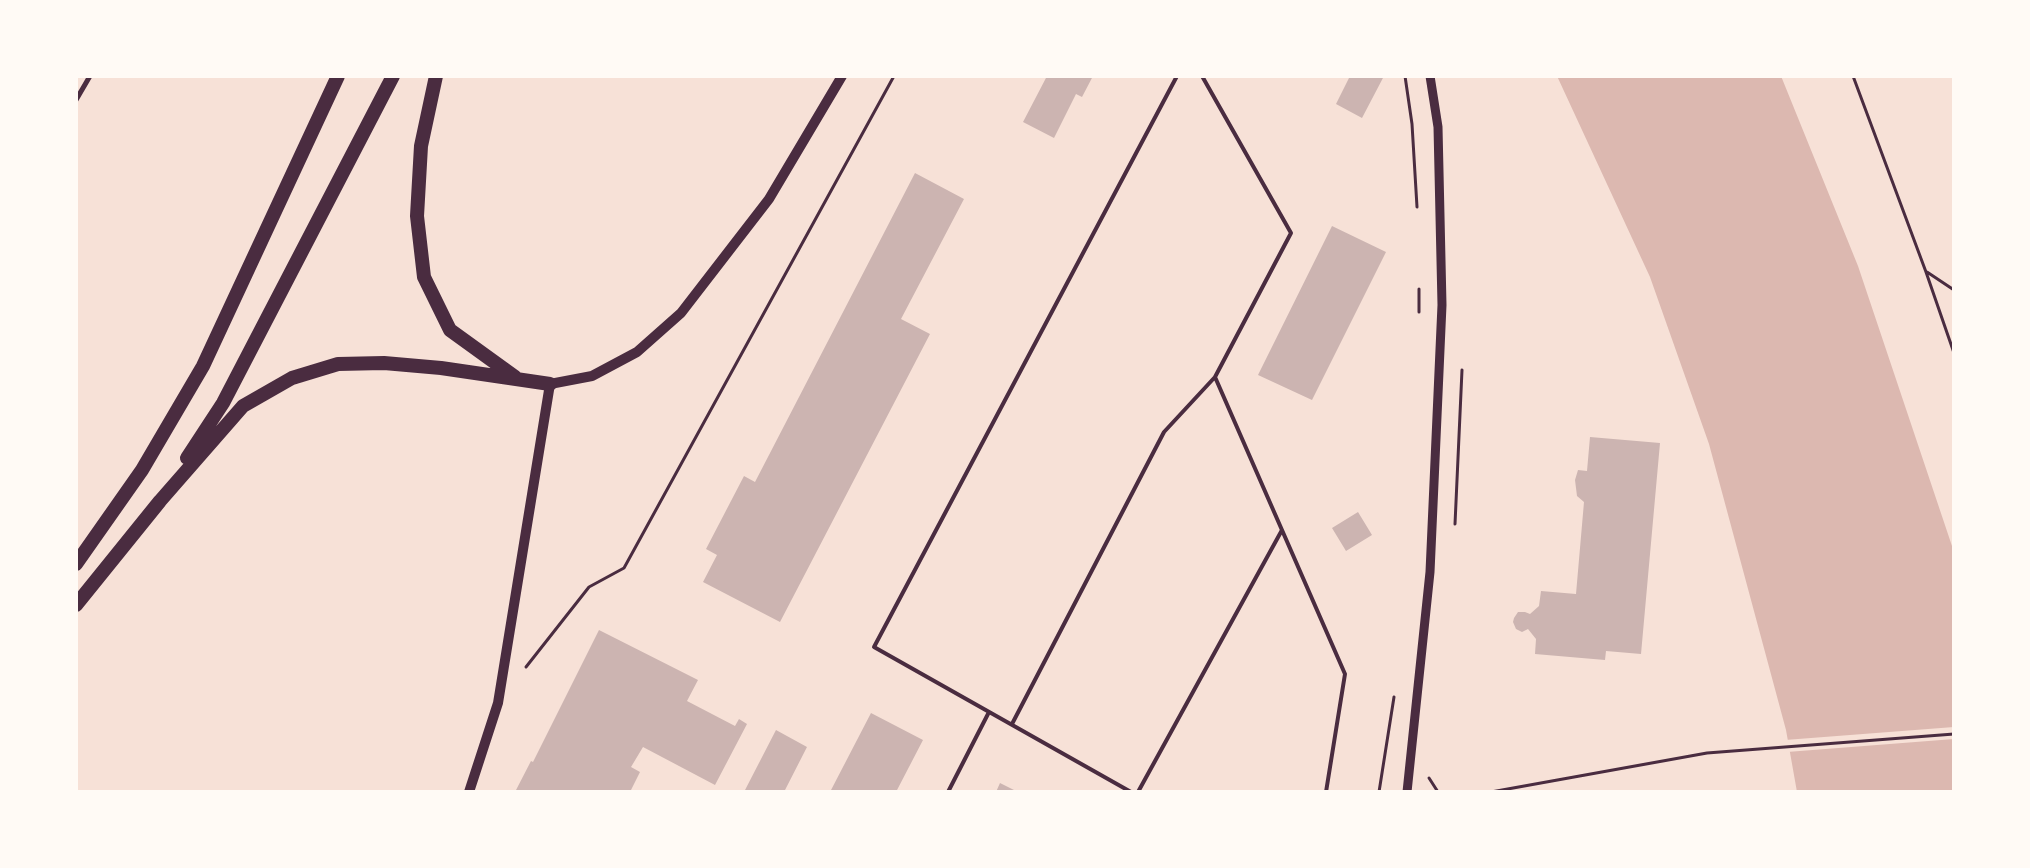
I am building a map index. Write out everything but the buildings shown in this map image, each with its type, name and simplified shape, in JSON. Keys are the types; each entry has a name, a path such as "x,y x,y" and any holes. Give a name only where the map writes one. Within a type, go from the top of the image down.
{"highway":[{"path":"76,564 142,470 204,366 338,76"},
{"path":"160,501 223,403 393,76"},
{"path":"436,76 421,155 417,216 424,277 450,330 517,379"},
{"path":"76,605 160,501 243,406 292,378 338,364 384,363 441,368 550,384"}],"main road":[{"path":"470,792 498,703 550,384 592,376 637,352 681,312 769,199 842,76"}],"street":[{"path":"76,100 90,76"},
{"path":"1407,792 1430,572 1442,305 1438,127 1430,76"}],"lane":[{"path":"1131,792 874,648 1177,76"},
{"path":"1012,724 1164,432 1215,377 1291,233 1202,76"},
{"path":"1215,377 1345,674 1326,792"},
{"path":"1138,792 1282,530"},
{"path":"948,792 989,712"}],"path":[{"path":"522,672 589,586 624,568 894,76"},
{"path":"1405,76 1412,124 1417,211"},
{"path":"1853,76 1954,353"},
{"path":"1926,272 1954,290"},
{"path":"1419,286 1419,314"},
{"path":"1380,792 1395,688"},
{"path":"1491,792 1707,753 1954,734"}],"shaded area":[{"path":"1557,76 1781,76 1858,266 1954,552 1954,792 1797,792 1786,730 1709,444 1650,277"}],"pier":[{"path":"1954,727 1954,739 1787,752 1785,740"}]}
